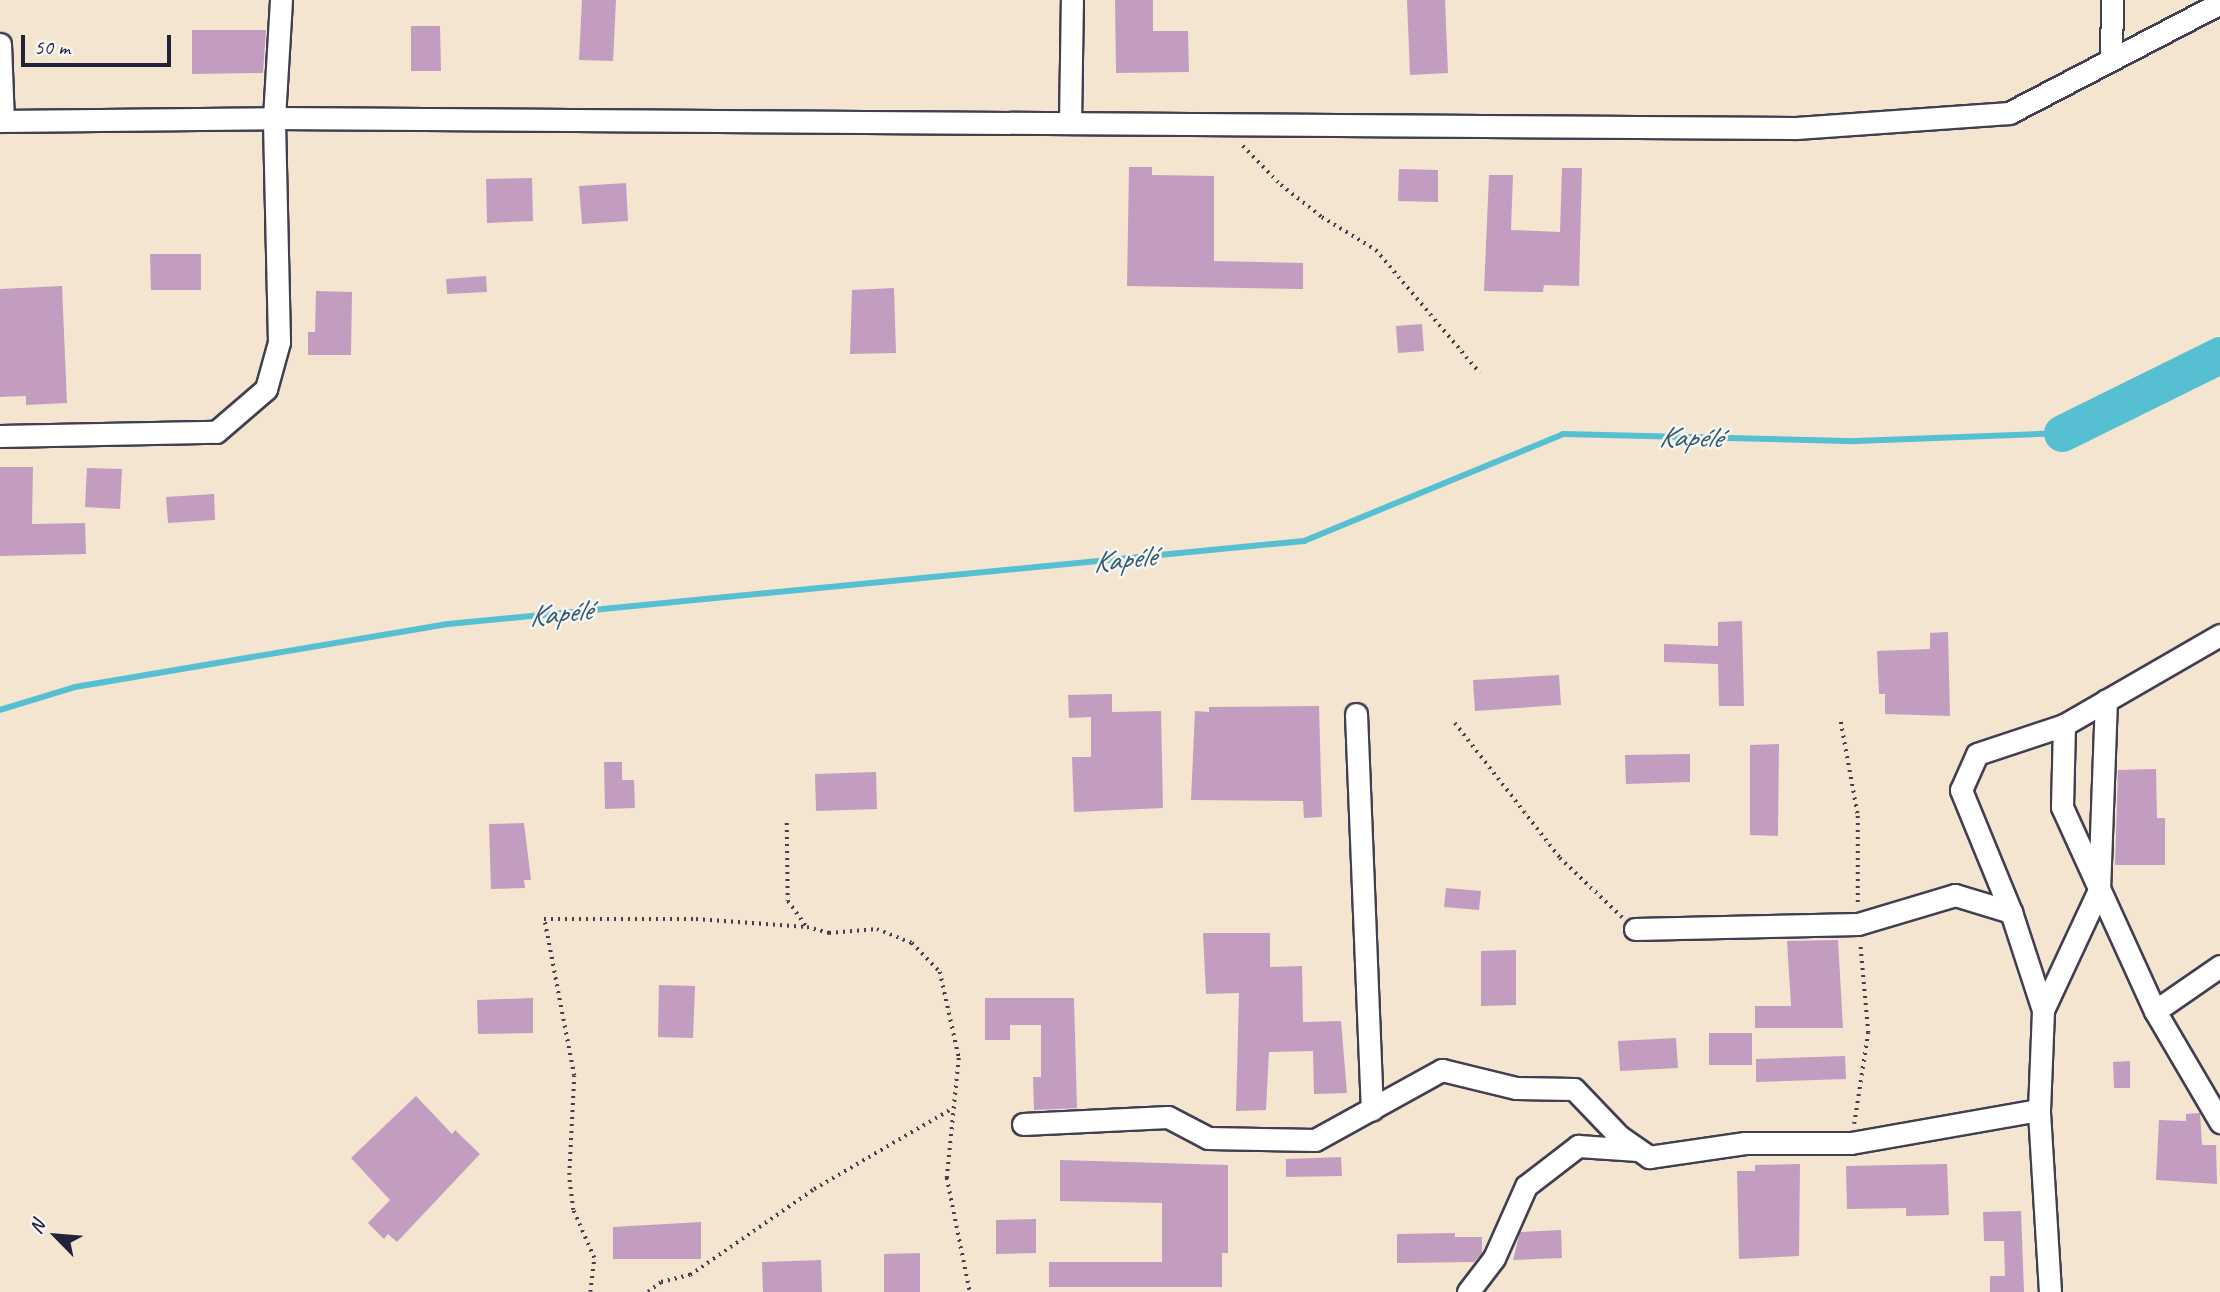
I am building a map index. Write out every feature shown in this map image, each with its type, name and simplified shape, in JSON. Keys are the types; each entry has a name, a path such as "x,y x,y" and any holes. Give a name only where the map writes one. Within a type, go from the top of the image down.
{"street":[{"path":"0,436 216,432 266,389 279,342 274,118 281,0"},
{"path":"1070,123 1072,0"},
{"path":"2111,58 2112,0"},
{"path":"0,44 1,121 274,118 1796,128 2009,113 2220,4"},
{"path":"2050,1292 2039,1110 2043,1010 2011,912 1961,790 1977,754 2064,725 2220,635"},
{"path":"2043,1010 2099,890 2106,700"},
{"path":"1356,714 1372,1110"},
{"path":"2064,725 2062,807 2155,1011 2220,1122"},
{"path":"1635,929 1858,924 1955,895 2011,912"},
{"path":"2155,1011 2220,967"},
{"path":"1023,1124 1168,1116 1209,1138 1315,1140 1442,1070 1516,1088 1574,1089 1619,1136 1649,1157 1745,1143 1852,1143 2039,1110"},
{"path":"1468,1292 1494,1258 1526,1186 1578,1146 1640,1150"}],"path":[{"path":"1222,124 1281,185 1376,250 1479,373"},
{"path":"1455,723 1560,859 1635,929"},
{"path":"787,822 788,901 807,927"},
{"path":"590,1292 594,1258 573,1210 569,1175 574,1076 544,919 696,919 807,927 829,933 877,929 912,943 940,972 959,1058 950,1110 947,1178 970,1292"},
{"path":"648,1292 661,1282 690,1275 814,1189 950,1110"}],"building":[{"path":"582,0 616,0 613,61 579,60"},
{"path":"1115,0 1153,0 1153,31 1188,31 1189,72 1116,73"},
{"path":"1407,0 1445,0 1448,73 1410,75"},
{"path":"411,26 440,26 441,71 411,71"},
{"path":"192,30 266,30 263,73 192,74"},
{"path":"1129,167 1152,167 1152,175 1214,176 1214,261 1303,263 1303,289 1127,286"},
{"path":"1562,168 1582,168 1579,286 1544,285 1543,292 1484,291 1489,175 1513,175 1511,230 1560,232"},
{"path":"1399,169 1438,170 1438,202 1398,201"},
{"path":"532,178 533,221 487,223 486,179"},
{"path":"626,183 628,221 582,224 579,186"},
{"path":"150,254 201,254 201,290 151,290"},
{"path":"486,276 487,292 447,294 446,279"},
{"path":"62,286 67,403 26,405 26,396 0,397 0,289"},
{"path":"894,288 896,353 850,354 852,290"},
{"path":"316,291 352,292 351,355 308,355 308,332 315,332"},
{"path":"1422,324 1424,351 1398,353 1396,326"},
{"path":"0,467 33,467 32,524 85,523 86,554 0,556"},
{"path":"87,468 122,469 120,509 85,507"},
{"path":"214,494 215,520 168,523 166,497"},
{"path":"1742,621 1744,706 1719,706 1718,664 1664,662 1664,644 1718,646 1718,622"},
{"path":"1948,632 1950,716 1885,714 1885,694 1879,694 1877,651 1930,649 1930,633"},
{"path":"1559,675 1561,705 1475,711 1473,680"},
{"path":"1112,694 1112,712 1161,711 1163,808 1074,812 1072,757 1091,757 1091,717 1069,718 1068,695"},
{"path":"1319,706 1322,817 1304,818 1303,801 1191,800 1195,711 1209,712 1209,707"},
{"path":"1779,744 1778,836 1750,835 1750,745"},
{"path":"1690,754 1690,782 1626,784 1625,755"},
{"path":"604,762 622,762 622,780 634,780 635,808 605,809"},
{"path":"2156,769 2157,818 2165,818 2165,865 2115,865 2118,770"},
{"path":"876,772 877,809 816,811 815,774"},
{"path":"524,823 531,880 524,880 525,888 491,889 489,824"},
{"path":"1446,888 1481,891 1479,910 1444,907"},
{"path":"1203,933 1270,933 1270,967 1302,966 1303,1022 1341,1021 1347,1093 1314,1094 1313,1051 1269,1052 1266,1110 1236,1111 1239,993 1206,994"},
{"path":"1838,940 1843,1028 1755,1028 1755,1006 1791,1006 1787,941"},
{"path":"1516,950 1516,1005 1481,1006 1481,951"},
{"path":"659,985 695,986 693,1038 658,1037"},
{"path":"533,998 533,1033 478,1034 477,1000"},
{"path":"985,998 1074,998 1077,1108 1034,1110 1033,1077 1041,1077 1041,1025 1010,1025 1010,1040 985,1040"},
{"path":"1709,1033 1752,1033 1752,1065 1709,1065"},
{"path":"1676,1038 1678,1068 1620,1071 1618,1041"},
{"path":"1845,1056 1846,1079 1756,1082 1756,1059"},
{"path":"2130,1061 2130,1088 2114,1088 2113,1062"},
{"path":"416,1096 452,1134 455,1130 480,1154 397,1242 388,1234 384,1239 368,1223 390,1200 351,1158"},
{"path":"2200,1113 2202,1145 2216,1145 2217,1184 2156,1180 2159,1120 2186,1121 2186,1114"},
{"path":"1341,1157 1342,1176 1286,1177 1286,1159"},
{"path":"1060,1160 1228,1165 1228,1253 1222,1253 1222,1287 1049,1287 1049,1262 1162,1262 1162,1203 1060,1201"},
{"path":"1800,1164 1799,1256 1739,1259 1737,1171 1755,1171 1755,1165"},
{"path":"1947,1164 1949,1215 1906,1216 1906,1208 1847,1209 1846,1166"},
{"path":"2021,1211 2024,1292 1990,1292 1990,1276 2005,1276 2004,1241 1984,1241 1983,1212"},
{"path":"1036,1219 1036,1253 996,1254 996,1220"},
{"path":"701,1222 701,1259 613,1259 613,1227"},
{"path":"1561,1230 1562,1258 1513,1260 1520,1232"},
{"path":"1455,1233 1455,1237 1482,1237 1482,1253 1474,1262 1397,1263 1397,1234"},
{"path":"920,1253 920,1292 884,1292 884,1254"},
{"path":"821,1260 822,1292 763,1292 762,1262"}],"waterway":[{"name":"Kapélé","path":"2062,433 2220,355"},
{"name":"Kapélé","path":"0,710 75,687 448,624 1304,541 1563,434 1856,441 2062,433"}]}
